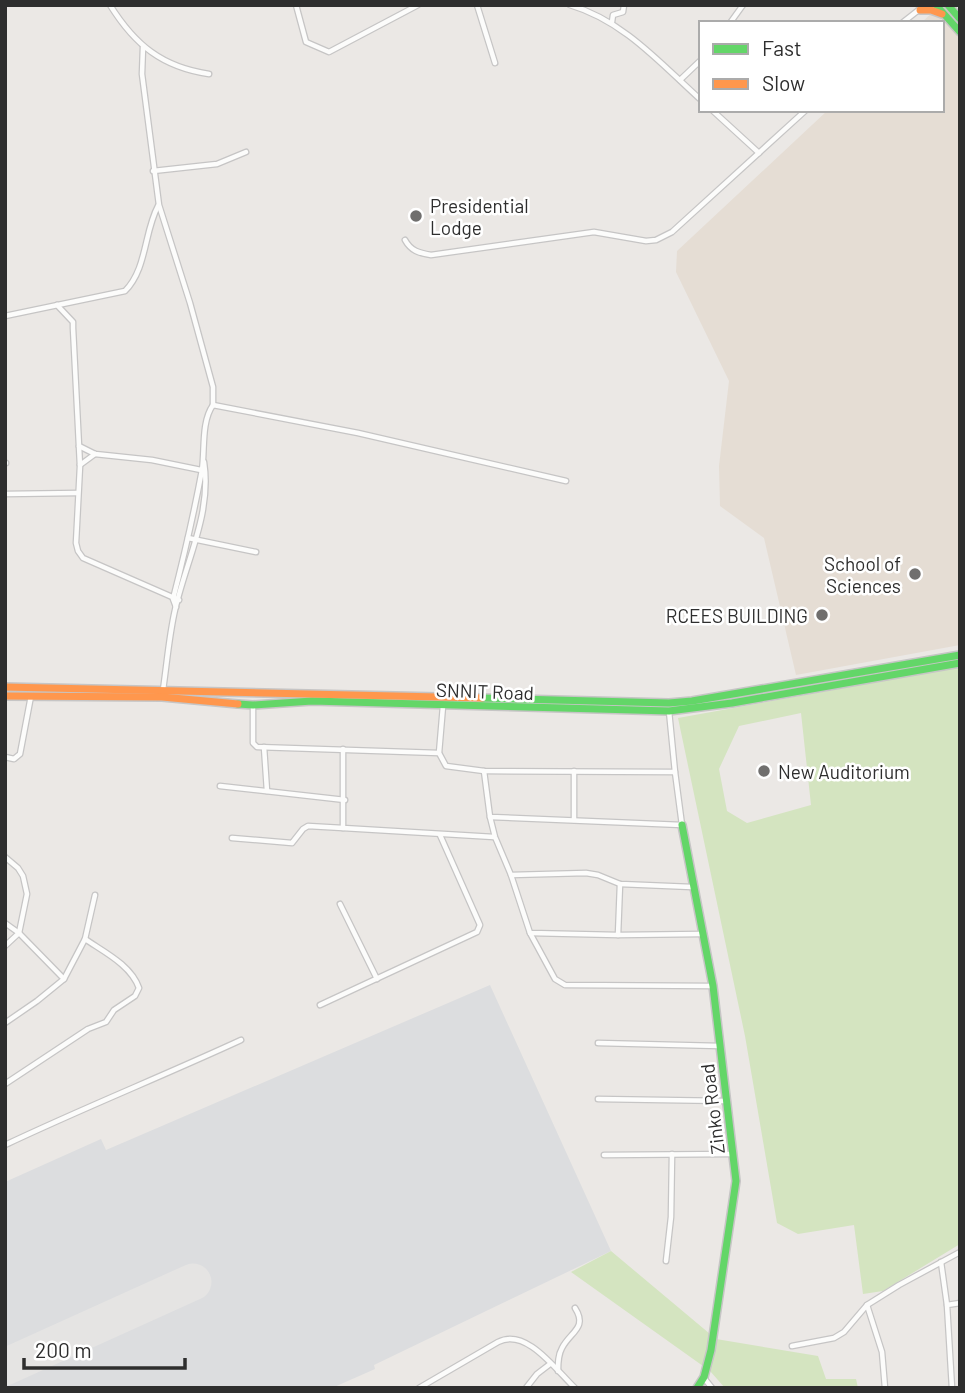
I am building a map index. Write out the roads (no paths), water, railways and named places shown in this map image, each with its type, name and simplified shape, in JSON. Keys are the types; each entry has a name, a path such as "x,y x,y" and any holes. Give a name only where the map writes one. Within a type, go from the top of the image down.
{"street":[{"path":"110,5 143,47 175,66 209,74"},
{"path":"296,5 306,42 329,52 418,5"},
{"path":"477,5 495,62"},
{"path":"569,5 612,22 644,47 699,98"},
{"path":"612,22 613,15 624,12 624,5"},
{"path":"731,21 743,5"},
{"path":"936,5 960,32"},
{"path":"948,5 960,19"},
{"path":"904,21 918,7 948,17"},
{"path":"143,47 142,75 159,205 213,387 213,405 207,420 203,470 176,599 163,690"},
{"path":"680,80 699,62"},
{"path":"714,112 759,153"},
{"path":"405,240 408,247 431,255 594,232 656,240 672,232 804,112"},
{"path":"153,171 217,164 246,152"},
{"path":"5,316 125,291 131,285 139,266 153,216 159,205"},
{"path":"57,305 72,322 80,466 76,543 78,551 83,558 176,599"},
{"path":"213,405 358,433 566,481"},
{"path":"79,446 95,454 152,460 203,470"},
{"path":"80,466 95,454"},
{"path":"176,599 196,539 206,487 203,470"},
{"path":"5,494 78,493"},
{"path":"188,538 256,552"},
{"name":"SNNIT Road","path":"5,687 58,692 163,690 443,706 669,711 732,703 960,655"},
{"name":"SNNIT Road","path":"901,669 960,663"},
{"name":"SNNIT Road","path":"324,698 669,703 891,671"},
{"name":"SNNIT Road","path":"5,696 58,692"},
{"name":"SNNIT Road","path":"73,692 253,705 312,697"},
{"path":"5,757 14,759 20,754 31,696"},
{"path":"253,705 253,743 257,747 439,753"},
{"path":"443,706 439,753 446,766 484,771 675,772"},
{"path":"490,817 681,825 669,711"},
{"path":"264,747 267,791"},
{"path":"343,749 343,828"},
{"path":"484,771 495,837 530,933 555,979 565,985 713,986"},
{"path":"573,820 574,771"},
{"path":"220,786 345,800"},
{"name":"Zinko Road","path":"681,825 713,986 736,1181 711,1350 704,1377 697,1388"},
{"path":"232,838 292,843 308,826 495,837"},
{"path":"320,1005 477,932 479,929 468,895 440,835"},
{"path":"5,857 23,876 27,894 19,933 5,946"},
{"path":"511,875 586,873 620,884 692,887"},
{"path":"618,935 620,884"},
{"path":"5,1023 64,979 85,939 95,895"},
{"path":"340,904 377,979"},
{"path":"5,923 19,933 64,979"},
{"path":"530,933 702,934"},
{"path":"5,1084 88,1029 106,1022 114,1010 138,992 136,980 120,963 85,939"},
{"path":"5,1145 86,1106 241,1040"},
{"path":"598,1043 720,1046"},
{"path":"598,1099 728,1101"},
{"path":"604,1154 733,1154"},
{"path":"666,1261 672,1154"},
{"path":"792,1346 834,1338 844,1332 867,1305 960,1252"},
{"path":"941,1262 947,1305 952,1388"},
{"path":"947,1305 960,1304"},
{"path":"867,1305 882,1352 885,1388"},
{"path":"558,1371 560,1351 580,1321 575,1308"},
{"path":"419,1388 511,1337 525,1341 575,1388"},
{"path":"526,1388 537,1374 550,1364"},
{"path":"704,1377 712,1388"}],"place":[{"name":"Presidential Lodge","path":"416,216"},
{"name":"School of Sciences","path":"915,574"},
{"name":"RCEES BUILDING","path":"822,615"},
{"name":"New Auditorium","path":"764,771"}]}
